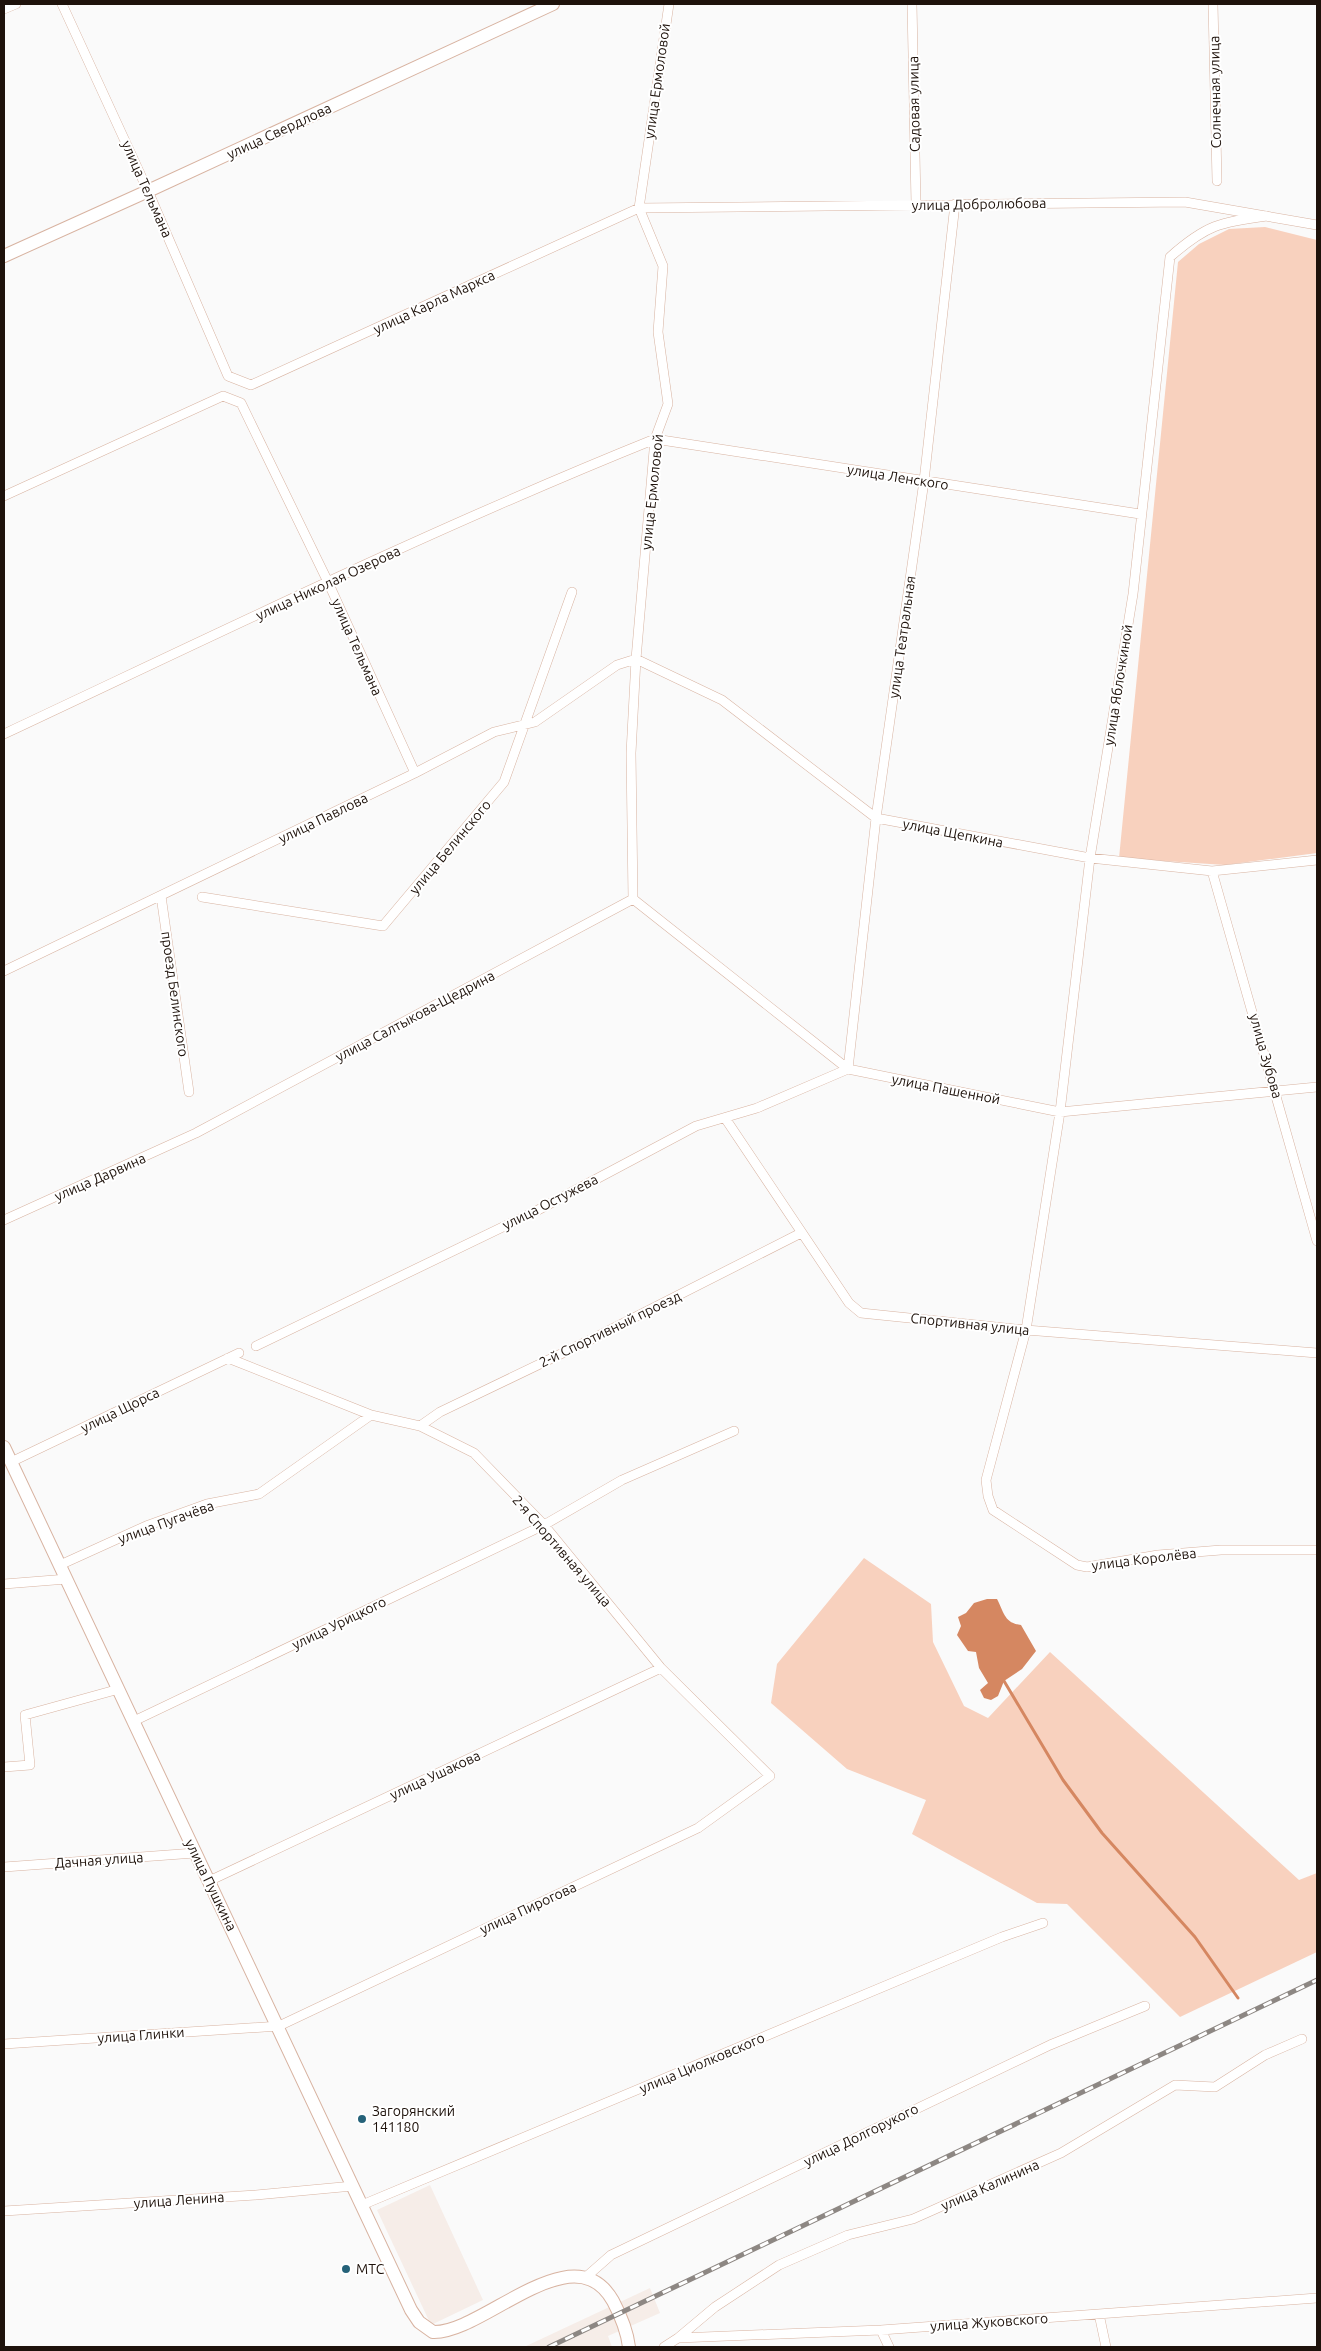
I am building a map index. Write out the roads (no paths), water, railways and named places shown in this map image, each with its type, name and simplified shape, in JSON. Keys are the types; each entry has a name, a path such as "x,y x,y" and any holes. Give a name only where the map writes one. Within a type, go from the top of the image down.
{"main road":[{"name":"улица Свердлова","path":"4,256 553,4"},
{"name":"улица Пушкина","path":"4,1447 419,2322 433,2332 451,2330 547,2282 566,2278 586,2277"},
{"path":"586,2277 598,2283 609,2294 628,2334 629,2347"}],"street":[{"path":"4,9 16,4"},
{"name":"улица Тельмана","path":"62,4 148,191 228,376"},
{"name":"улица Ермоловой","path":"633,899 631,753 636,659 655,439 668,404 658,332 663,266 638,208 669,4"},
{"name":"Садовая улица","path":"912,4 916,204"},
{"name":"Солнечная улица","path":"1213,4 1217,181"},
{"name":"улица Добролюбова","path":"638,208 1185,202 1317,225"},
{"name":"улица Театральная","path":"848,1069 876,818 924,481 955,204"},
{"name":"улица Карла Маркса","path":"228,376 252,385 638,208"},
{"name":"улица Яблочкиной","path":"1060,1112 1090,858 1133,594 1140,514 1170,256 1195,235 1228,221 1267,216"},
{"name":"улица Тельмана","path":"4,496 223,396 241,403 328,582 415,773"},
{"name":"улица Ленского","path":"655,439 1140,514"},
{"name":"улица Николая Озерова","path":"4,734 328,582 597,462 655,439"},
{"name":"улица Белинского","path":"202,897 383,926 504,782 572,592"},
{"name":"улица Павлова","path":"4,971 415,773 494,732 535,722 617,665 636,659"},
{"name":"улица Щепкина","path":"636,659 722,700 876,818 1090,858 1212,871 1317,860"},
{"name":"улица Зубова","path":"1212,871 1276,1090 1317,1241"},
{"name":"проезд Белинского","path":"161,896 189,1092"},
{"name":"улица Пашенной","path":"633,899 848,1069 1060,1112 1317,1087"},
{"name":"улица Салтыкова-Щедрина","path":"196,1133 633,899"},
{"name":"улица Остужева","path":"256,1346 538,1210 696,1126 757,1108 848,1069"},
{"name":"улица Королёва","path":"1060,1112 1026,1330 986,1480 988,1496 993,1510 1077,1565 1087,1567 1158,1555 1221,1550 1317,1550"},
{"name":"Спортивная улица","path":"725,1118 849,1303 862,1313 1026,1330 1317,1353"},
{"name":"улица Дарвина","path":"4,1220 196,1133"},
{"name":"2-й Спортивный проезд","path":"420,1426 440,1412 592,1339 801,1233"},
{"path":"228,1358 239,1353"},
{"name":"2-я Спортивная улица","path":"228,1358 372,1415 420,1426 474,1453 544,1525 661,1668 770,1776"},
{"name":"улица Щорса","path":"11,1462 228,1358"},
{"name":"улица Пугачёва","path":"60,1565 146,1526 207,1504 260,1494 372,1415"},
{"name":"улица Урицкого","path":"134,1721 544,1525 622,1480 734,1431"},
{"path":"4,1584 67,1579"},
{"name":"улица Ушакова","path":"209,1881 661,1668"},
{"path":"4,1767 30,1765 25,1715 119,1689"},
{"name":"улица Пирогова","path":"278,2026 698,1828 770,1776"},
{"name":"Дачная улица","path":"4,1867 195,1852"},
{"name":"улица Циолковского","path":"362,2205 1002,1937 1043,1923"},
{"name":"улица Долгорукого","path":"586,2277 611,2255 1050,2045 1145,2006"},
{"name":"улица Глинки","path":"4,2044 278,2026"},
{"name":"улица Калинина","path":"678,2338 716,2306 779,2266 848,2234 913,2219 1062,2153 1175,2085 1215,2088 1265,2055 1302,2039"},
{"name":"улица Ленина","path":"4,2212 353,2186"},
{"name":"улица Жуковского","path":"678,2338 882,2330 1317,2298"},
{"path":"1099,2314 1106,2347"},
{"path":"882,2330 889,2347"},
{"path":"664,2347 678,2338"}],"waterway":[{"path":"1004,1681 1063,1780 1102,1833 1195,1937 1238,1998"}],"railway":[{"path":"549,2347 1317,1980"}],"place":[{"name":"Загорянский 141180","path":"362,2119"},
{"name":"МТС","path":"346,2269"}]}
